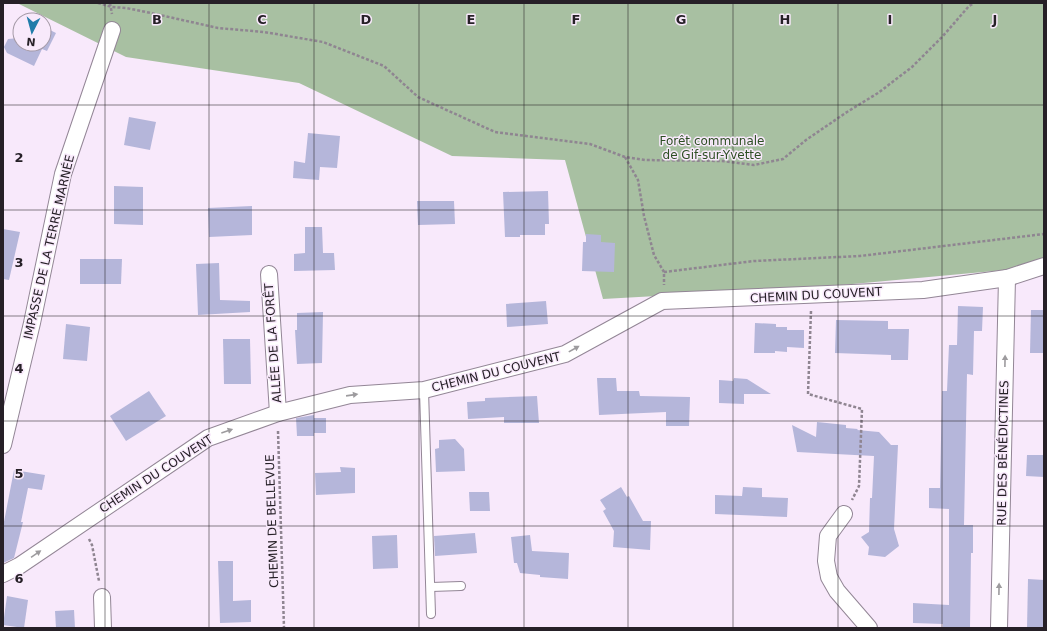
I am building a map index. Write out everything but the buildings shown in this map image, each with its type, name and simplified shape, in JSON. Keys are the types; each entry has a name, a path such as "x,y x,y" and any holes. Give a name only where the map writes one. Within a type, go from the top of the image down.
{"street":[{"name":"IMPASSE DE LA TERRE MARNÉE","path":"3,445 32,323 64,174 112,30"},
{"name":"CHEMIN DU COUVENT","path":"3,574 18,566 208,438 278,413 350,395 424,390 565,354 662,301 812,296 923,290 1007,278 1044,266"},
{"name":"ALLÉE DE LA FORÊT","path":"268,274 278,413"},
{"name":"RUE DES BÉNÉDICTINES","path":"998,628 1007,278"},
{"path":"844,514 828,536 826,562 829,577 837,591 869,628"},
{"path":"102,597 103,628"}],"lane":[{"path":"424,390 431,614"},
{"path":"431,587 461,586"}],"path":[{"path":"98,3 218,28 264,32 323,42 384,66 418,97 495,132 590,144 625,157 645,160 722,161 754,166 783,159 806,140 878,93 912,67 943,36 969,6 974,3"},
{"path":"110,3 112,7"},
{"path":"625,157 638,180 644,216 654,255 664,272 662,301"},
{"path":"664,272 754,261 860,256 1044,234"},
{"path":"812,296 808,394 862,409 859,486 844,514"},
{"name":"CHEMIN DE BELLEVUE","path":"278,413 284,628"},
{"path":"82,522 92,545 102,597"}],"green space":[{"name":"Forêt communale de Gif-sur-Yvette","path":"17,3 1044,3 1044,258 1005,270 820,287 603,299 565,160 452,156 299,83 126,57 52,20 52,12 35,12"}]}
